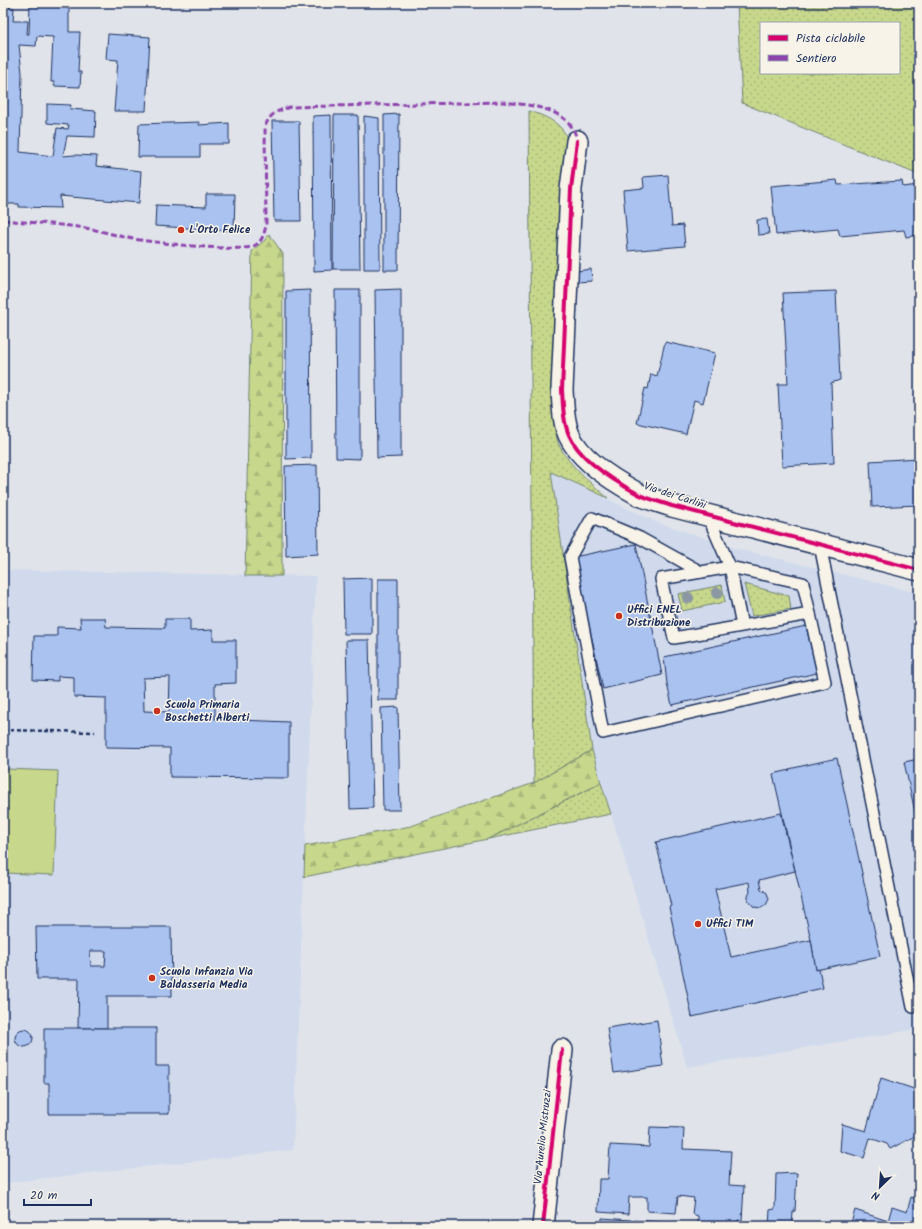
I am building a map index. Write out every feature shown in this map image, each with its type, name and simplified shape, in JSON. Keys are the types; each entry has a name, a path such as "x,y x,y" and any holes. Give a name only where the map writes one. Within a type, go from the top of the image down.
{"street":[{"name":"Via dei Carlini","path":"577,142 572,189 562,390 563,413 569,435 579,452 595,466 639,494 672,506 919,570"},
{"name":"Via Aurelio Mistruzzi","path":"543,1226 562,1050"}],"lane":[{"path":"708,516 730,567 742,626"},
{"path":"701,572 640,538 592,518 570,557 603,733 825,682 810,614 803,583 730,567 661,579 674,638 810,614"},
{"path":"820,545 913,1007"}],"path":[{"path":"3,730 95,732"}],"shaded area":[{"path":"551,472 656,522 734,548 919,593 919,1029 687,1067 592,750"},
{"path":"3,570 316,576 293,1150 3,1183"}],"green space":[{"path":"737,3 919,3 919,175 742,103"},
{"path":"529,111 546,117 557,124 565,133 568,143 553,412 556,433 559,445 568,460 608,498 551,472 592,750 534,783"},
{"path":"269,234 283,254 282,576 245,576 252,251 265,240"},
{"path":"744,584 789,596 791,609 752,616"},
{"path":"722,585 725,602 682,611 678,594"},
{"path":"592,750 601,783 488,839 304,877 305,846 411,826 534,783"},
{"path":"6,769 58,771 54,875 3,873 3,823"},
{"path":"601,783 611,814 488,839"}],"building":[{"path":"30,3 69,3 69,32 80,32 78,72 81,72 80,87 54,86 54,82 51,82 53,37 37,36 36,46 19,45 22,73 20,152 53,156 57,128 68,129 69,125 47,123 47,104 71,105 70,109 96,111 95,137 67,136 63,156 97,156 96,166 141,171 139,203 60,196 61,208 19,207 19,204 3,204 3,7 14,8 13,21 28,21 27,34 29,34"},
{"path":"108,34 150,37 146,111 114,111 118,60 106,59"},
{"path":"399,114 398,270 384,270 384,115"},
{"path":"331,115 332,270 314,271 313,116"},
{"path":"334,115 358,115 360,269 333,269"},
{"path":"364,116 379,118 380,269 364,269"},
{"path":"272,121 299,121 301,221 274,221"},
{"path":"199,122 199,125 229,123 229,144 200,144 200,157 138,157 139,124"},
{"path":"668,175 672,226 683,225 685,246 628,251 623,190 644,188 643,177"},
{"path":"837,180 838,185 902,181 903,187 919,185 919,235 906,237 904,230 840,236 838,229 776,235 771,186"},
{"path":"206,194 235,194 234,231 155,226 156,205 206,207"},
{"path":"767,219 769,234 758,235 757,220"},
{"path":"591,269 592,281 577,282 577,271"},
{"path":"401,289 401,457 377,458 375,290"},
{"path":"310,290 311,458 286,459 286,291"},
{"path":"335,290 360,290 360,459 336,458"},
{"path":"836,291 840,380 831,383 834,463 782,466 778,384 788,384 783,293"},
{"path":"665,342 715,353 703,403 694,400 686,434 637,423 645,388 648,389 651,374 657,376"},
{"path":"919,458 919,505 872,507 870,461"},
{"path":"317,465 318,554 286,556 285,466"},
{"name":"Uffici ENEL Distribuzione","path":"636,544 662,675 603,689 574,557"},
{"path":"372,578 372,634 344,634 343,579"},
{"path":"378,579 398,579 398,700 378,700"},
{"path":"80,618 105,618 106,627 165,628 165,619 190,619 190,631 213,630 213,640 236,640 236,683 215,684 215,719 289,722 289,778 170,777 170,748 106,747 106,698 74,697 74,677 58,676 58,681 33,680 34,636 57,636 57,627 81,628","holes":["170,677 169,712 144,711 143,678"]},
{"name":"Uffici ENEL Distribuzione","path":"806,626 817,673 672,705 667,684 664,657"},
{"path":"346,640 369,640 373,808 350,809"},
{"path":"398,707 400,810 383,810 381,708"},
{"path":"837,758 880,956 816,970 811,940 773,774"},
{"path":"919,759 919,830 904,762"},
{"name":"Uffici TIM","path":"781,813 795,871 759,880 761,889 767,893 769,899 766,905 761,908 754,907 748,900 750,892 749,882 715,889 731,957 811,940 816,970 819,969 823,988 692,1017 669,907 671,906 656,842"},
{"path":"36,927 171,927 172,996 107,996 107,1028 78,1028 79,979 37,979","holes":["90,951 106,951 105,966 91,966"]},
{"path":"657,1020 663,1066 614,1073 607,1028"},
{"path":"44,1028 156,1028 156,1066 169,1066 169,1114 49,1114 49,1083 44,1083"},
{"path":"20,1029 28,1029 33,1034 31,1045 28,1047 20,1047 15,1042 15,1034"},
{"path":"918,1074 919,1134 890,1149 887,1144 870,1138 864,1158 840,1151 842,1124 866,1131 881,1078 914,1089"},
{"path":"650,1127 684,1128 683,1149 731,1151 729,1185 744,1186 742,1221 738,1220 738,1226 698,1226 698,1216 692,1214 694,1198 678,1196 676,1213 647,1211 647,1197 629,1197 628,1214 598,1212 599,1179 608,1179 610,1145 649,1147"},
{"path":"797,1173 795,1211 793,1212 792,1226 769,1226 770,1210 775,1209 776,1174"},
{"path":"911,1197 919,1200 919,1226 850,1226 855,1210 888,1221 892,1207 907,1212"},
{"path":"602,1218 660,1222 660,1226 602,1226"}],"marked path":[{"path":"3,220 80,227 133,239 176,244 215,248 246,248 254,246 261,240 266,226 265,126 275,113 290,107 514,103 537,107 559,115 567,121 573,130 577,141"}],"cycle path":[{"path":"577,141 571,189 562,390 567,430 574,444 581,453 599,469 619,483 650,499 919,570"},
{"path":"543,1226 562,1050"}],"place":[{"name":"L'Orto Felice","path":"181,230"},
{"name":"Uffici ENEL Distribuzione","path":"619,616"},
{"name":"Scuola Primaria Boschetti Alberti","path":"157,711"},
{"name":"Uffici TIM","path":"698,924"},
{"name":"Scuola Infanzia Via Baldasseria Media","path":"152,978"}]}
